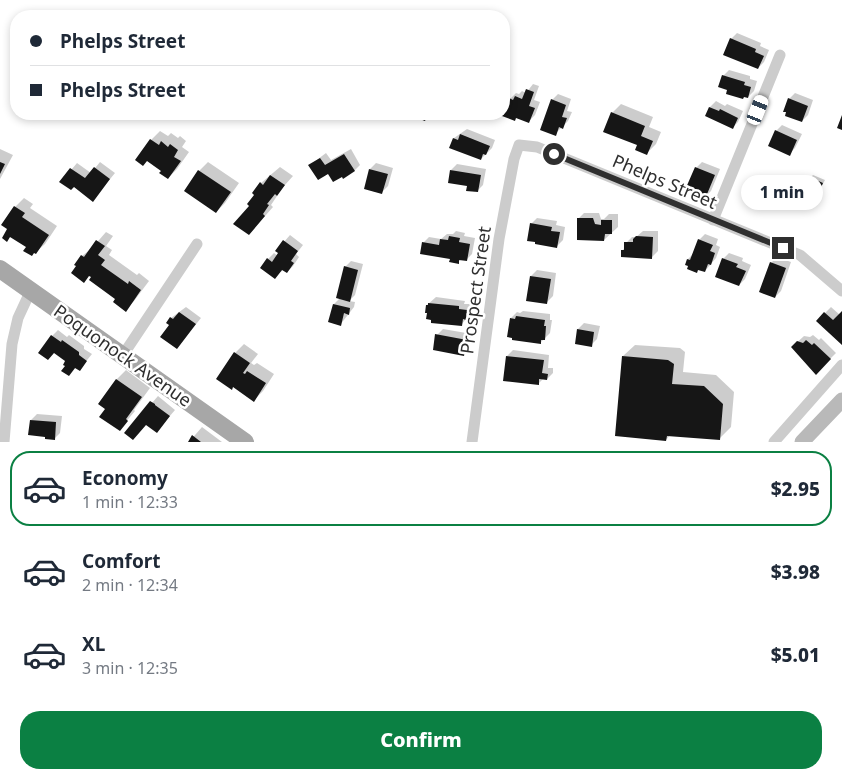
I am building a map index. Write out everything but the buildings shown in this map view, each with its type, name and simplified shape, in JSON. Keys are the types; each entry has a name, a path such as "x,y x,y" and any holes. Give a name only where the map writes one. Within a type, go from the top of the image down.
{"main road":[{"name":"Poquonock Avenue","path":"0,269 245,442"},
{"path":"802,442 842,400"}],"street":[{"path":"713,220 780,55"},
{"name":"Phelps Street","path":"519,145 536,147 800,255 842,291"},
{"name":"Prospect Street","path":"472,442 499,239 514,159 519,145"},
{"path":"123,355 197,244"},
{"path":"4,442 12,344 18,318 30,290"},
{"path":"774,442 842,365"}],"route":[{"path":"554,154 783,248"}]}
